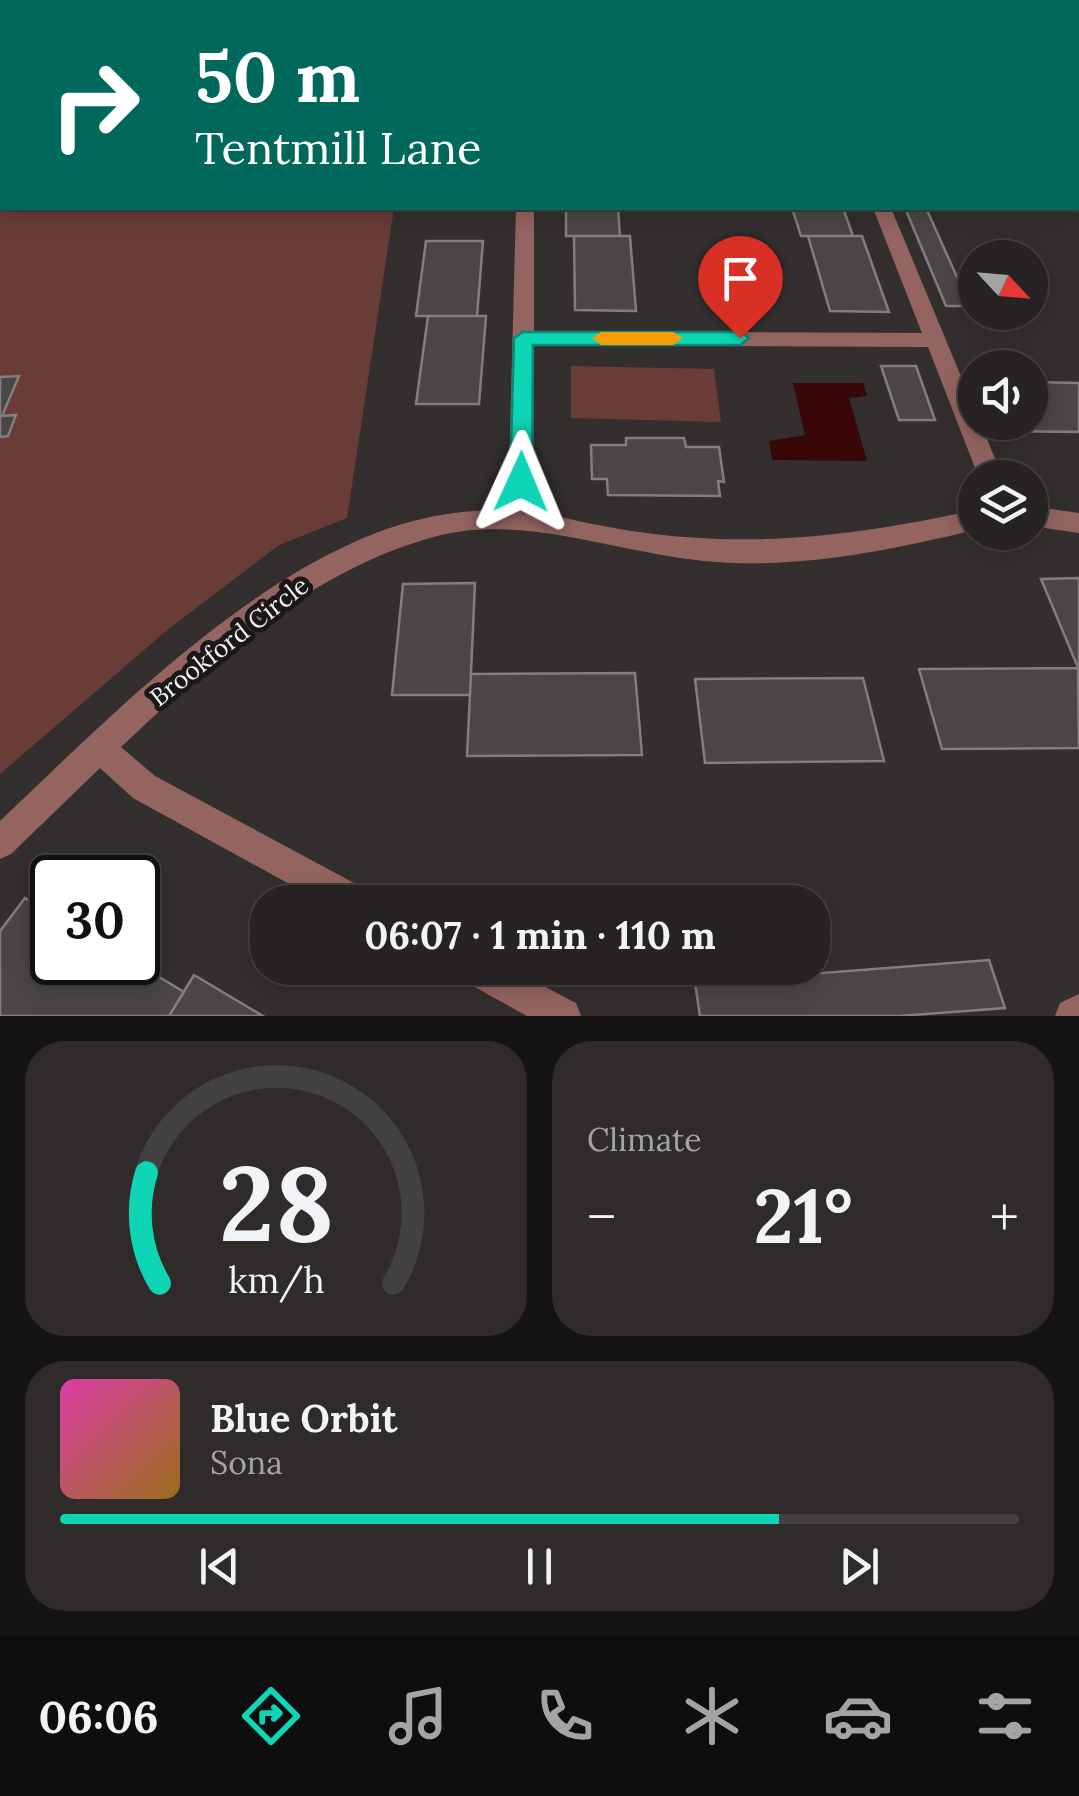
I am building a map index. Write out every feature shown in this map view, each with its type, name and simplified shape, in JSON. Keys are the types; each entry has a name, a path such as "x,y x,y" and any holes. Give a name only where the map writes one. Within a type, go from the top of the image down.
{"street":[{"path":"520,518 525,210"},
{"path":"883,210 984,460"},
{"path":"523,338 936,340"},
{"name":"Brookford Circle","path":"0,843 179,676 264,607 327,566 394,539 454,524 520,518 726,552 785,552 875,541 958,524"},
{"path":"1048,519 1079,523"},
{"path":"99,748 144,787 324,885"},
{"path":"506,985 563,1016"}],"shaded area":[{"path":"0,210 394,210 347,518 279,545 166,631 0,774"},
{"path":"571,366 714,369 721,422 571,418"},
{"path":"793,383 863,383 867,396 849,398 867,461 772,460 769,441 805,435"}],"building":[{"path":"566,210 618,210 620,236 566,236"},
{"path":"793,210 844,210 853,236 801,236"},
{"path":"906,210 927,210 958,279 958,306 946,306"},
{"path":"574,236 630,236 636,311 575,310"},
{"path":"808,236 862,236 889,312 830,311"},
{"path":"426,241 483,241 477,316 416,316"},
{"path":"428,316 486,316 479,404 416,404"},
{"path":"881,366 916,366 935,420 899,420"},
{"path":"19,376 2,416 16,415 8,436 0,437 0,377"},
{"path":"1048,382 1079,383 1079,432 1048,432"},
{"path":"626,438 684,438 686,447 719,447 724,482 718,481 720,496 608,495 607,479 592,479 591,445 626,445"},
{"path":"1079,578 1079,670 1041,579"},
{"path":"475,583 470,695 392,695 403,584"},
{"path":"1078,668 1079,748 942,749 919,669"},
{"path":"635,673 642,755 467,756 471,674"},
{"path":"863,678 884,761 705,763 695,679"},
{"path":"25,898 30,901 30,985 160,985 160,978 184,992 169,1016 0,1016 0,931"},
{"path":"989,960 1005,1008 899,1016 700,1016 695,985 830,985 830,972"},
{"path":"194,975 263,1016 169,1016"}],"slow traffic":[{"path":"601,338 673,338"}],"route":[{"path":"521,482 523,338 740,338"}]}
